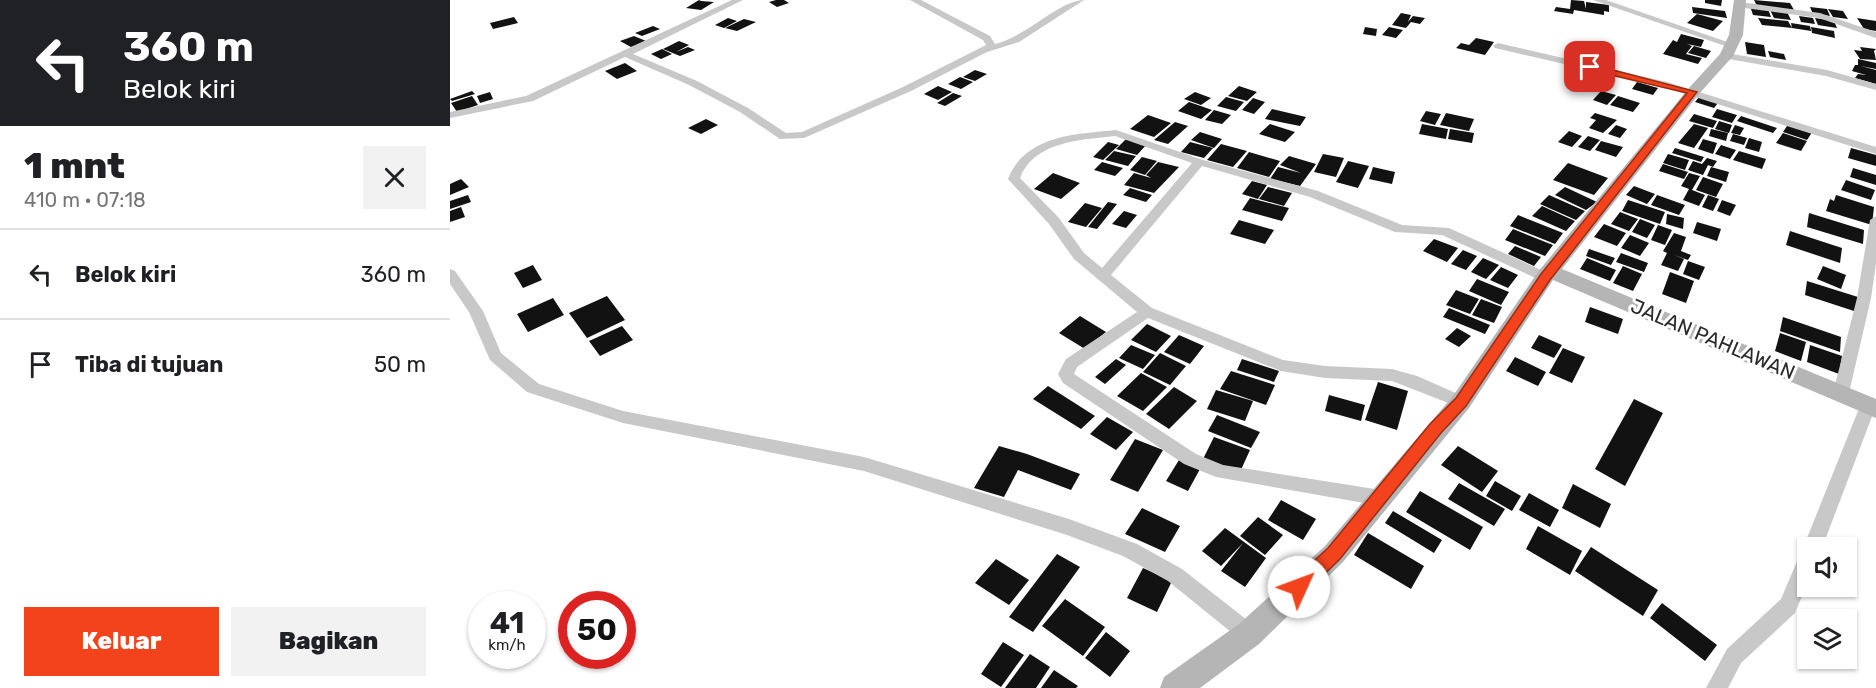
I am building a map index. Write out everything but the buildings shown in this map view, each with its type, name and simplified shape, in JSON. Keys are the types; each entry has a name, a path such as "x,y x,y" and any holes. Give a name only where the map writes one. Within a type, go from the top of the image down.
{"main road":[{"path":"1175,688 1249,634 1334,554 1436,429 1461,402 1548,274 1729,50 1736,35 1740,2"},
{"name":"JALAN PAHLAWAN","path":"1548,274 1841,393 1872,408"}],"street":[{"path":"450,115 529,99 739,0"},
{"path":"914,0 987,38 991,46 988,49"},
{"path":"625,54 693,83 744,110 784,137 794,137 804,135 908,89 988,49 1027,38 1061,11 1080,0"},
{"path":"1597,0 1729,50 1876,87"},
{"path":"1740,2 1820,16 1876,35"},
{"path":"1498,46 1693,92 1876,151"},
{"path":"1461,402 1411,380 1392,375 1325,372 1281,365 1147,312 1079,256 1054,221 1014,179 1018,166 1045,146 1064,139 1105,133 1132,137 1199,162 1314,194 1400,229 1444,231 1548,274"},
{"path":"1102,276 1199,162"},
{"path":"1841,393 1864,298 1876,220"},
{"path":"450,274 476,311 495,356 533,388 623,417 864,464 1069,527 1130,550 1175,575 1249,634"},
{"path":"1147,312 1071,363 1066,374 1069,379 1190,459 1222,472 1381,498"},
{"path":"1817,537 1872,408"},
{"path":"1717,688 1734,656 1788,606 1797,584"}],"route":[{"path":"1299,587 1334,554 1436,429 1461,402 1545,277 1693,92 1590,67"}]}
